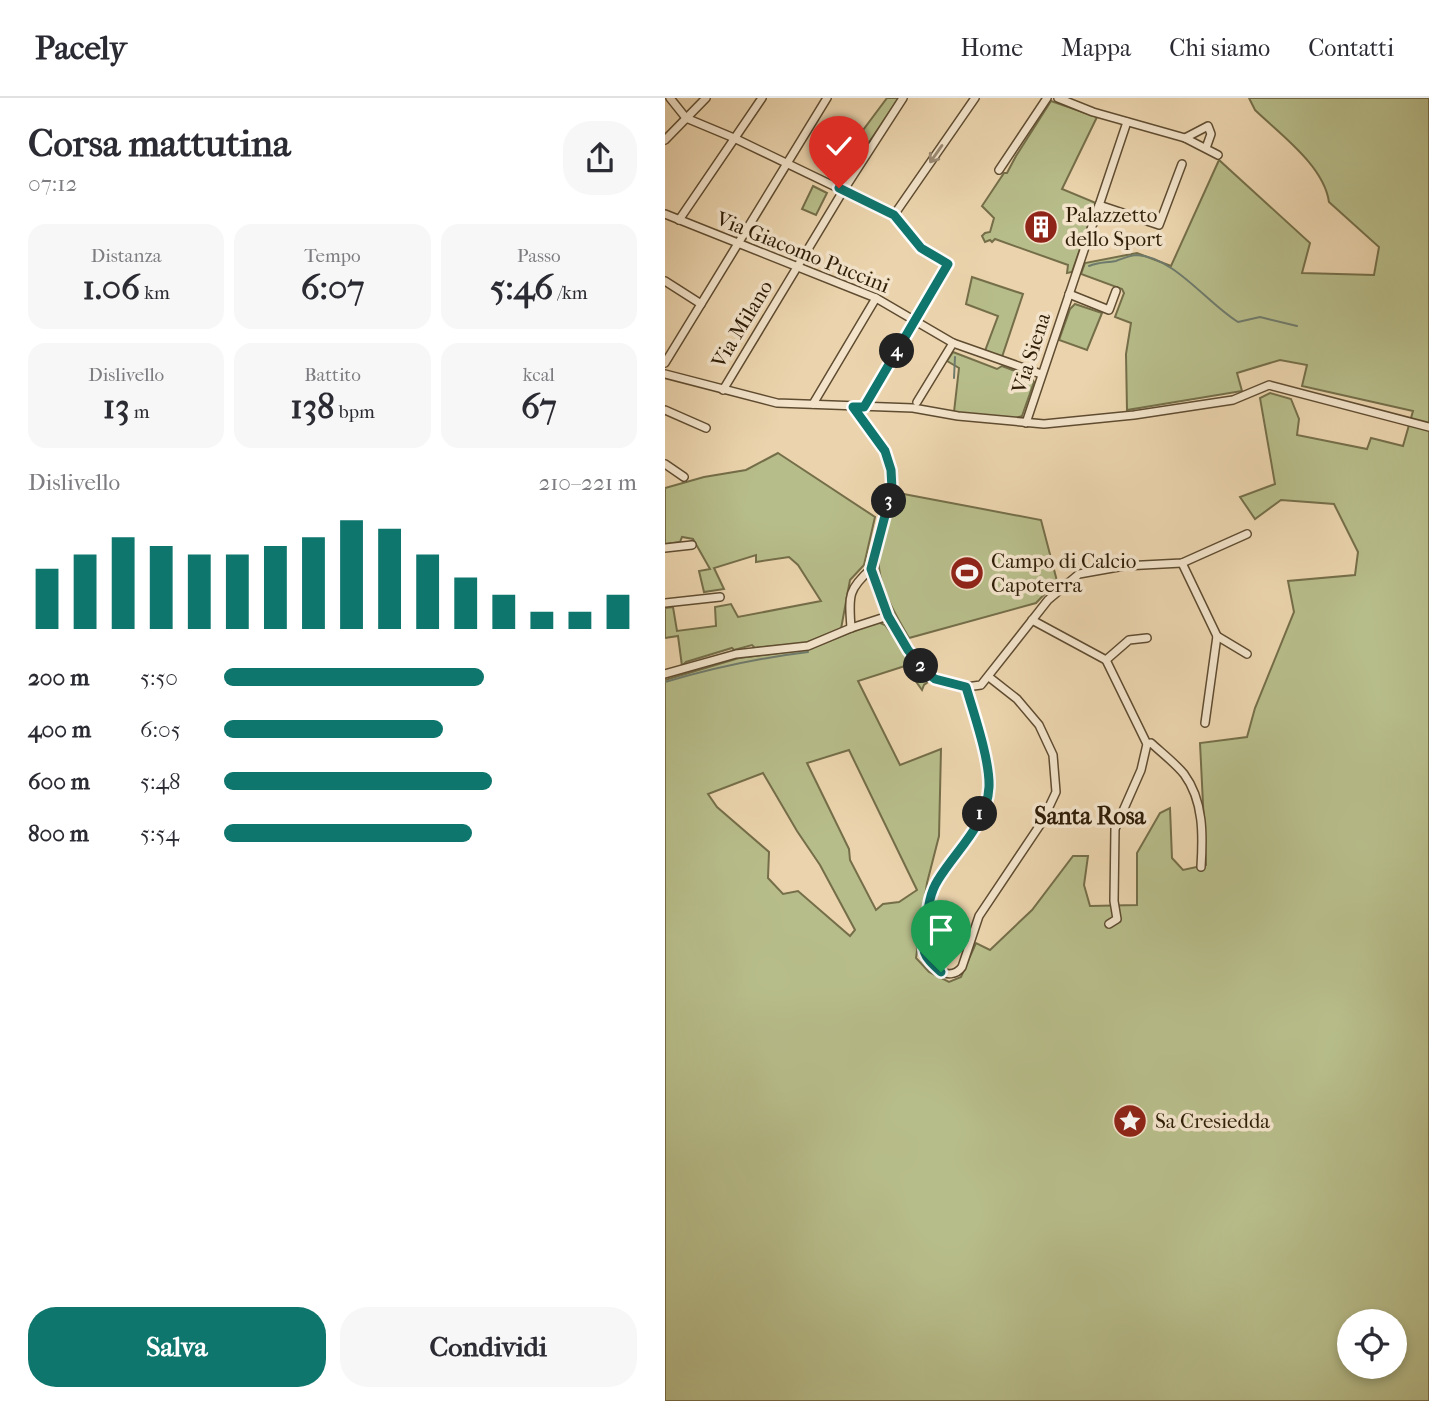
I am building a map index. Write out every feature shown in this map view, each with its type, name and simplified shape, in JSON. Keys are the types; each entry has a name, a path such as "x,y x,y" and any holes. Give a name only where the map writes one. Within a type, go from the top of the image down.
{"street":[{"path":"670,98 686,118 786,162 894,215 921,248 948,264 864,407"},
{"path":"665,141 706,98"},
{"path":"679,220 762,98"},
{"path":"665,363 827,98"},
{"name":"Via Milano","path":"723,390 843,191 904,98"},
{"path":"894,215 975,98"},
{"path":"999,170 1047,98"},
{"path":"1058,98 1127,122 1185,138 1218,155"},
{"name":"Via Siena","path":"1026,423 1127,122"},
{"path":"1185,138 1208,126 1211,134 1206,148"},
{"path":"1099,205 1159,225 1182,164"},
{"name":"Via Giacomo Puccini","path":"665,214 876,298 953,343 1041,374"},
{"path":"665,281 701,304"},
{"name":"Via Siena","path":"1069,294 1109,310 1117,291"},
{"path":"813,404 876,298"},
{"path":"915,405 953,343"},
{"path":"665,374 777,403 853,407 915,405 1044,424 1134,415 1233,400 1269,385 1429,427"},
{"path":"853,407 885,451 891,470 892,489 871,569 888,616 908,650 935,679 966,687 981,685 1048,600 1079,575 1125,566 1182,563 1247,534"},
{"path":"665,410 706,428"},
{"path":"665,464 684,477"},
{"path":"665,548 692,545"},
{"path":"1182,563 1217,636 1247,654"},
{"path":"851,628 850,603 853,584 871,569"},
{"path":"665,603 720,597"},
{"path":"665,674 736,654 808,646 888,616"},
{"path":"1032,621 1106,660 1147,744 1141,770 1115,829 1114,901 1117,919 1109,924"},
{"path":"1205,723 1217,636"},
{"path":"1106,660 1129,640 1147,638"},
{"path":"966,687 989,786 986,801 969,838 938,880 929,898 923,951 927,960 944,974 954,975 962,967 978,916 1042,822 1056,792 1053,755 1039,725 1017,699 989,677"},
{"path":"1147,744 1151,743 1184,775 1195,795 1203,828 1201,867"}],"green space":[{"path":"887,98 899,98 847,172 839,164 840,161"},
{"path":"1249,98 1429,98 1429,1401 665,1401 665,680 739,658 809,649 878,622 885,625 928,682 922,690 905,666 858,681 900,765 941,749 939,836 927,883 916,958 929,972 949,982 961,977 976,943 990,950 1032,910 1073,856 1088,856 1084,885 1090,906 1137,905 1137,853 1160,813 1170,808 1172,858 1183,870 1206,865 1200,743 1247,737 1255,708 1294,612 1288,581 1355,575 1358,552 1334,504 1281,500 1255,519 1240,497 1275,484 1260,398 1270,393 1291,399 1299,419 1297,435 1367,449 1371,438 1403,446 1413,411 1302,386 1307,365 1280,360 1237,373 1242,391 1127,410 1126,354 1131,323 1115,317 1124,293 1122,289 1081,274 1085,263 1137,253 1171,266 1219,160 1310,243 1302,273 1374,275 1379,247 1329,202 1319,176 1289,141 1255,110","holes":["849,750 917,890 899,902 883,904 876,910 850,860 849,849 807,763","763,773 820,865 855,930 850,936 798,891 783,894 768,878 769,852 717,807 708,794"]},
{"path":"1051,101 1097,117 1062,189 1096,203 1072,272 1067,273 1068,265 995,239 985,242 982,236 990,232 994,218 982,206 1004,173 1007,173"},
{"path":"813,186 827,193 816,215 802,209"},
{"path":"972,277 1023,294 1002,357 985,351 998,316 966,304"},
{"path":"1075,304 1102,313 1087,350 1059,340 1070,309"},
{"path":"953,352 997,369 1002,366 1031,377 1034,382 1022,416 1013,419 954,412 959,368 947,361"},
{"path":"778,453 875,517 864,565 850,580 841,629 805,643 755,648 752,645 734,650 732,648 686,662 682,666 678,636 665,638 665,608 673,607 677,631 716,626 715,607 731,604 738,617 821,601 798,565 789,557 756,562 756,555 714,568 724,589 704,592 699,571 710,569 693,539 682,537 680,542 665,544 665,488 704,477 746,470"},
{"name":"Campo di Calcio Capoterra","path":"893,492 1041,520 1057,581 1036,603 909,638 887,596 880,574 880,544"}],"waterway":[{"path":"1089,266 1134,255 1151,258 1177,272 1238,322 1260,317 1297,326"},
{"path":"954,378 955,357"},
{"path":"665,682 736,664 808,652"}],"place":[{"name":"Palazzetto dello Sport","path":"1041,227"},
{"name":"Campo di Calcio Capoterra","path":"967,573"},
{"name":"Sa Cresiedda","path":"1130,1121"}],"district":[{"name":"Santa Rosa","path":"1090,816"}],"route":[{"path":"839,188 894,215 921,248 948,264 864,407 853,407 885,451 891,470 892,489 871,569 888,616 908,650 935,679 966,687 989,786 986,801 969,838 938,880 929,898 923,954 941,972"}]}
